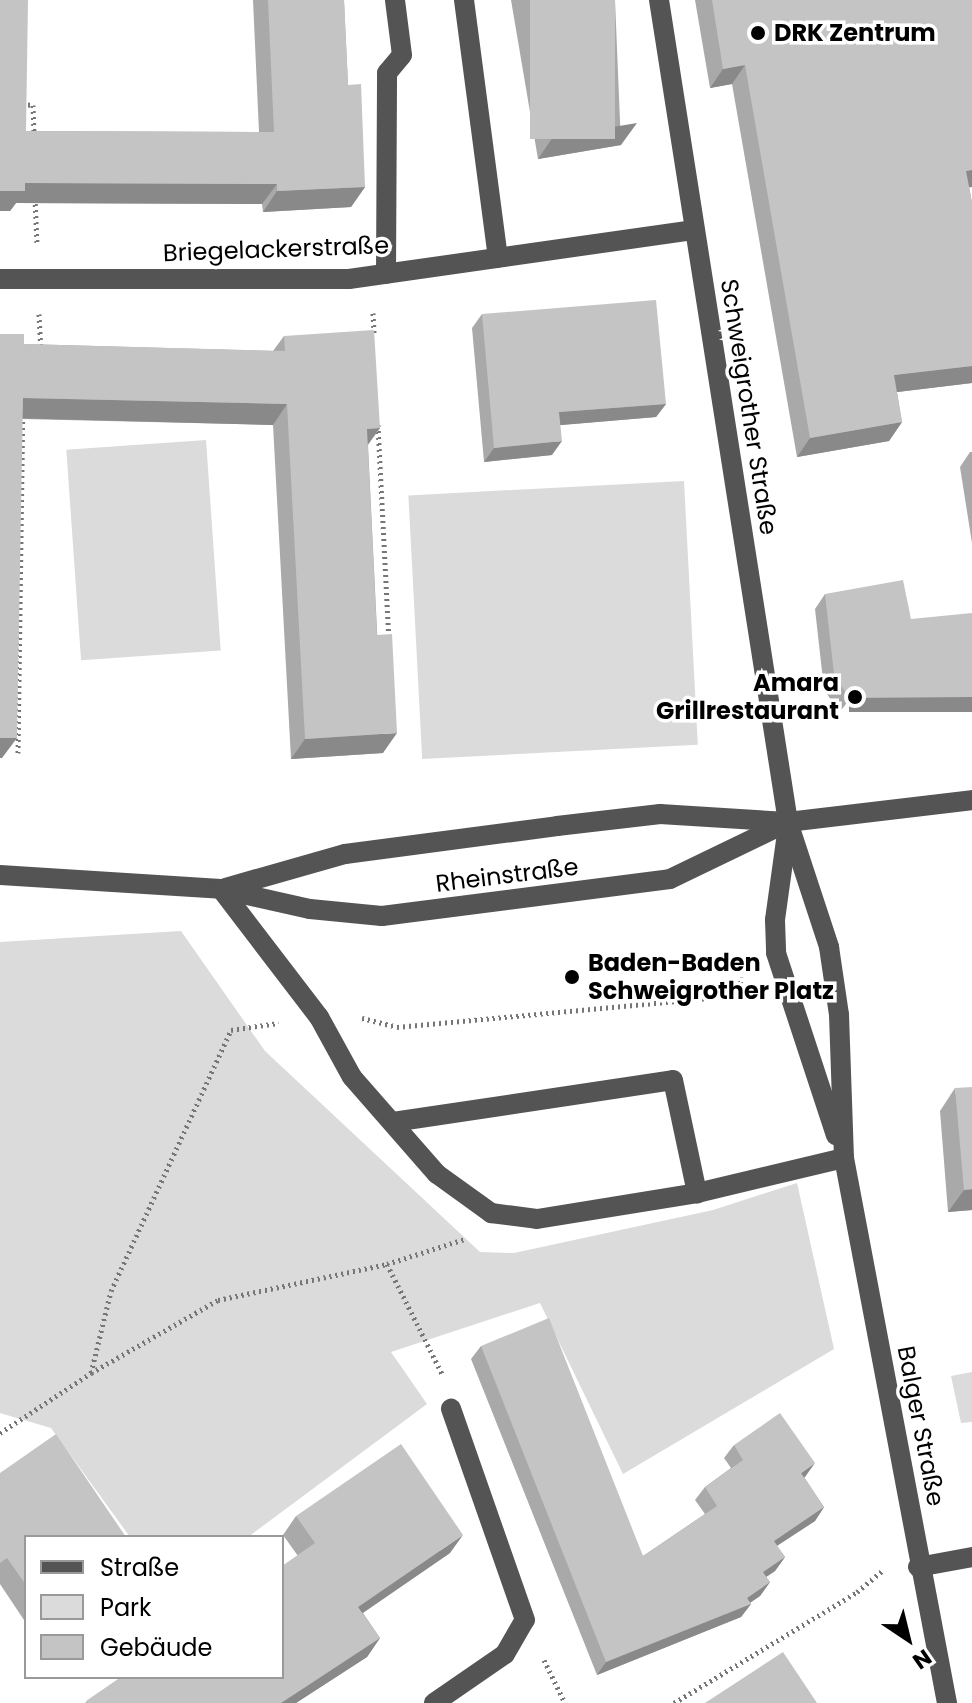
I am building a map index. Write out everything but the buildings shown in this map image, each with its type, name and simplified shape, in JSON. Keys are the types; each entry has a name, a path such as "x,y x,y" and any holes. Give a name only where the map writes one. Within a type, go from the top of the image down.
{"street":[{"path":"379,275 387,73 402,55 395,0"},
{"path":"464,0 498,258"},
{"name":"Schweigrother Straße","path":"659,0 788,822"},
{"name":"Briegelackerstraße","path":"0,279 379,275 695,230"},
{"name":"Rheinstraße","path":"221,889 345,854 557,826 660,814 788,822 972,800"},
{"name":"Rheinstraße","path":"0,875 221,889 310,909 382,916 670,879 788,822"},
{"name":"Balger Straße","path":"788,822 775,920 776,953 844,1158 918,1542 918,1567 947,1703"},
{"name":"Balger Straße","path":"788,822 829,947 839,1015 844,1158"},
{"path":"221,889 319,1017 352,1077 437,1174 491,1213 537,1219 697,1193 844,1158"},
{"path":"393,1122 673,1080 697,1193"},
{"path":"434,1703 505,1654 525,1620 451,1409"},
{"path":"918,1567 972,1557"}],"path":[{"path":"21,91 21,104 33,105 34,152"},
{"path":"35,184 41,355"},
{"path":"374,340 379,275"},
{"path":"18,753 23,410 33,405"},
{"path":"378,420 389,643"},
{"path":"91,1373 111,1291 231,1030 337,1012 397,1027 739,995 743,961 776,953"},
{"path":"0,1433 91,1373 218,1300 387,1264 459,1244 491,1213"},
{"path":"387,1264 441,1370 451,1409"},
{"path":"674,1703 857,1592 918,1542"}],"green space":[{"path":"206,440 221,650 81,660 66,450"},
{"path":"684,481 698,745 422,759 408,495"},
{"path":"181,931 265,1051 480,1252 514,1253 713,1210 797,1183 834,1349 623,1474 540,1303 391,1352 427,1404 251,1535 129,1535 51,1428 0,1413 0,942"},
{"path":"972,1372 972,1422 961,1423 951,1376"}],"place":[{"name":"DRK Zentrum","path":"758,33"},
{"name":"Amara Grillrestaurant","path":"855,697"},
{"name":"Baden-Baden Schweigrother Platz","path":"572,977"}]}
